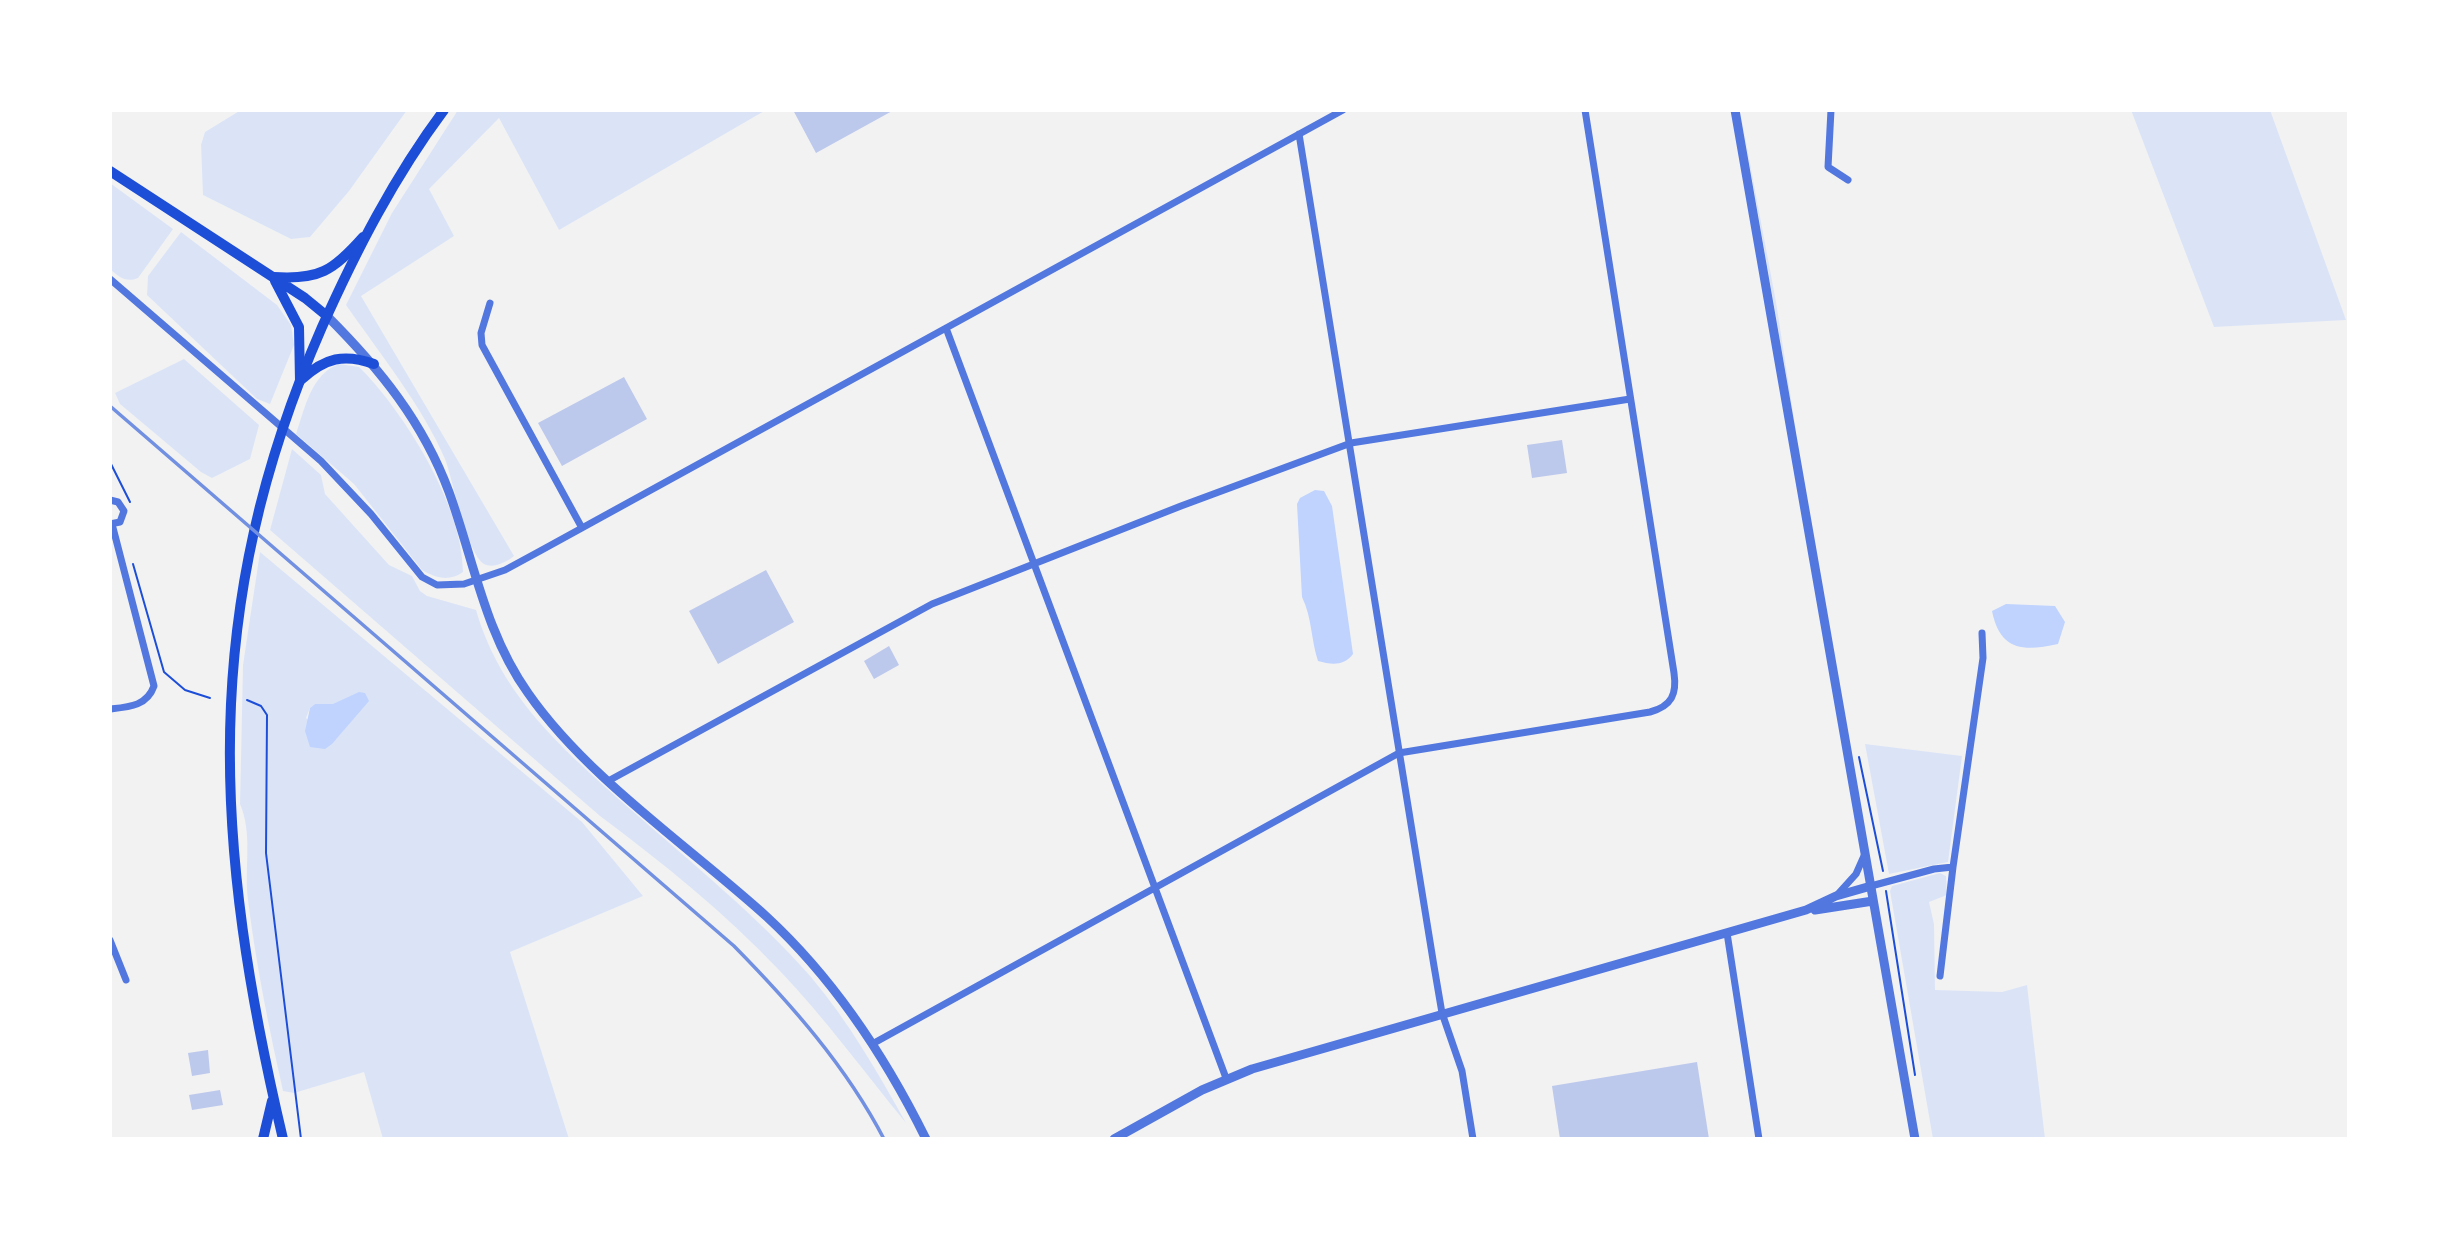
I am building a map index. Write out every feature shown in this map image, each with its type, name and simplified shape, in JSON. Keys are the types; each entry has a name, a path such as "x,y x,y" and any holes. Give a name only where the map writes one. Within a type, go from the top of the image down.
{"main road":[{"path":"283,1139 248,974 230,804 230,706 242,585 271,464 298,386 327,316 367,233 411,158 444,110"},
{"path":"110,171 273,277 327,316"},
{"path":"273,277 317,276 345,257 367,233"},
{"path":"273,277 299,327 298,386"},
{"path":"298,386 331,359 356,358 374,364"},
{"path":"263,1139 273,1095"}],"street":[{"path":"110,279 321,461 371,514 422,577 445,586 476,581 505,570 1343,110"},
{"path":"874,1043 1399,753 1650,712 1662,708 1671,700 1674,673 1585,110"},
{"path":"1735,110 1914,1139"},
{"path":"1831,110 1828,167 1848,180"},
{"path":"1299,134 1442,1013 1462,1071 1473,1139"},
{"path":"490,303 481,333 482,345 582,528"},
{"path":"327,316 374,364 402,398 438,464 498,642 520,682 554,725 610,780 784,933 831,986 874,1043 926,1139"},
{"path":"946,328 1226,1078"},
{"path":"610,780 903,618 1035,561 1351,443 1630,399"},
{"path":"110,500 118,502 124,511 120,522 111,524 154,686 150,696 142,702 110,709"},
{"path":"116,540 125,537"},
{"path":"1940,976 1952,867 1983,657 1982,632"},
{"path":"1836,896 1856,874 1865,852"},
{"path":"1807,911 1836,896 1934,869 1952,867"},
{"path":"1114,1139 1226,1078 1442,1013 1807,911 1873,901"},
{"path":"1727,933 1759,1139"},
{"path":"110,940 126,980"}],"path":[{"path":"110,462 132,507"},
{"path":"133,564 164,672 185,690 210,698"},
{"path":"247,701 261,706 267,715 266,853 301,1139"}],"shaded area":[{"path":"241,110 407,110 349,191 310,237 291,239 203,195 201,145 205,132"},
{"path":"458,110 766,110 559,230 499,118 429,189 454,236 361,296 514,556 492,566 484,564 472,546 445,459 425,419 346,305 392,213"},
{"path":"1740,110 1776,302 1797,438"},
{"path":"2131,110 2270,110 2346,320 2214,327"},
{"path":"110,183 173,229 138,278 130,280 110,269"},
{"path":"181,232 277,305 291,325 294,345 270,404 257,399 147,295 148,276"},
{"path":"184,359 259,425 250,459 212,478 201,472 120,404 115,393"},
{"path":"339,364 359,367 367,375 400,416 431,467 444,494 461,547 463,572 458,575 442,578 422,570 354,484 296,434 315,384 329,369"},
{"path":"292,449 321,475 325,494 389,565 412,576 420,591 427,596 476,610 501,669 518,696 559,743 723,890 791,955 825,994 850,1030 906,1123 812,1007 737,929 670,870 600,816 270,530"},
{"path":"260,552 582,822 643,896 510,952 569,1139 383,1139 364,1072 294,1093 283,1091 263,996 248,900 246,827 240,804 243,665","holes":["315,704 333,704 356,715 336,739 306,718"]},
{"path":"1865,744 1962,756 1948,862 1889,874"},
{"path":"1940,873 1946,876 1947,895 1929,902 1934,924 1935,990 2002,992 2027,985 2045,1139 1933,1139 1890,891 1892,886"}],"water":[{"path":"1315,490 1324,491 1332,506 1353,654 1346,661 1337,664 1318,661 1308,612 1302,597 1297,504 1300,498"},
{"path":"2006,604 2055,606 2065,622 2058,644 2034,648 2014,645 2007,641 1996,624 1992,611"},
{"path":"359,692 365,693 369,701 332,744 325,749 310,747 305,731 310,708 315,704 333,704"}],"building":[{"path":"793,110 894,110 816,153"},
{"path":"624,377 647,419 562,466 538,423"},
{"path":"1562,440 1567,473 1532,478 1527,445"},
{"path":"766,570 794,622 718,664 689,611"},
{"path":"889,646 899,665 874,679 864,661"},
{"path":"208,1050 210,1073 192,1076 188,1053"},
{"path":"1697,1062 1709,1139 1560,1139 1552,1086"},
{"path":"220,1090 223,1105 192,1110 189,1095"}],"railway":[{"path":"110,406 734,946 776,990 835,1061 884,1139"}]}
